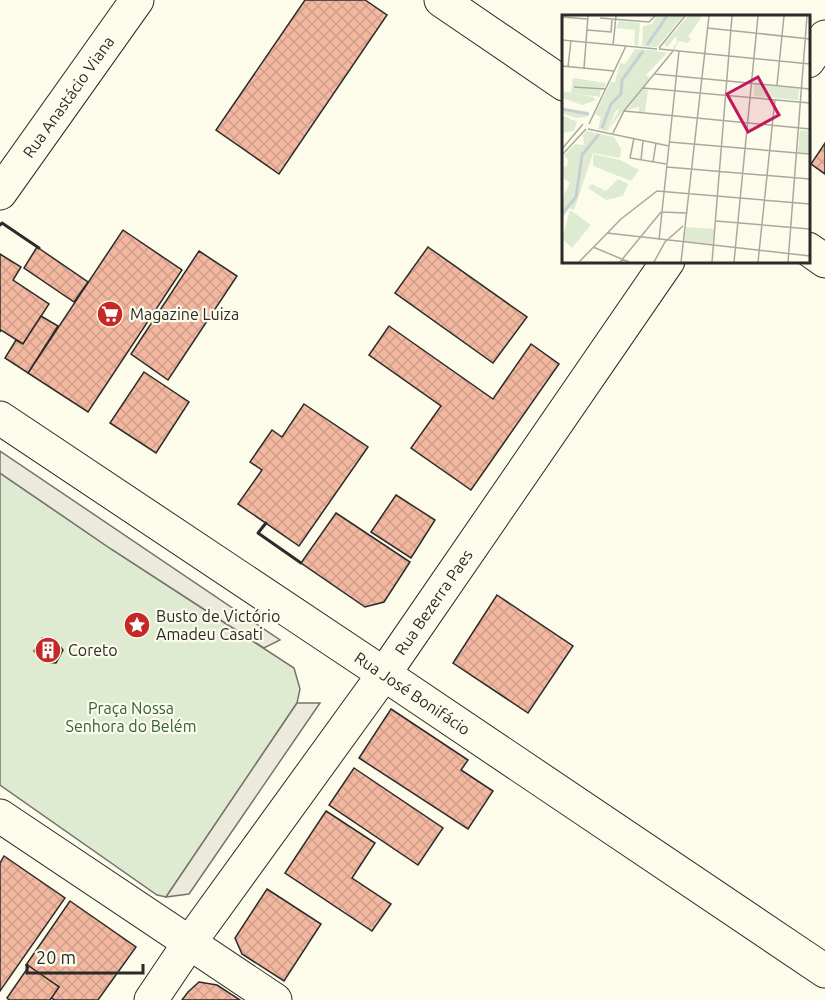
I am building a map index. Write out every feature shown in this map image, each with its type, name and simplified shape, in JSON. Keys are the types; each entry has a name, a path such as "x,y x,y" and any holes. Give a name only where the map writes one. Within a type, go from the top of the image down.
{"street":[{"name":"Rua Anastácio Viana","path":"0,194 137,0"},
{"path":"441,0 562,83"},
{"path":"810,58 825,37"},
{"path":"810,250 825,261"},
{"name":"Rua Bezerra Paes","path":"151,1000 190,942 384,674 667,262"},
{"name":"Rua José Bonifácio","path":"0,418 825,971"},
{"path":"0,816 275,1000"}],"green space":[{"name":"Praça Nossa Senhora do Belém","path":"0,473 111,549 294,668 300,689 297,703 166,897 157,895 0,785"}],"shaded area":[{"path":"0,451 280,640 264,648 111,549 0,473"},
{"path":"297,703 320,703 189,894 166,897"}],"building":[{"path":"305,0 365,0 387,15 279,174 216,130"},
{"path":"825,143 825,174 811,164"},
{"name":"Magazine Luiza","path":"123,230 182,270 88,412 28,373"},
{"path":"37,247 88,282 74,302 24,268"},
{"path":"428,247 527,317 493,363 395,293"},
{"path":"199,251 237,276 168,380 131,354"},
{"path":"0,254 21,267 13,280 49,304 23,344 1,330 0,332"},
{"path":"41,316 58,326 28,373 5,358 16,340 23,344"},
{"path":"389,326 493,399 531,344 559,364 471,490 411,448 441,406 369,355"},
{"path":"144,372 189,402 156,453 110,423"},
{"path":"304,404 368,447 299,546 238,504 262,470 250,462 272,430 282,437"},
{"path":"396,495 435,520 411,558 371,532"},
{"path":"336,513 410,562 384,602 365,607 301,563"},
{"path":"497,595 573,646 528,713 453,663"},
{"name":"Coreto","path":"42,638 55,639 63,650 56,663 43,662 34,651"},
{"path":"391,709 468,760 461,770 493,791 468,829 359,758"},
{"path":"354,768 443,828 418,865 329,805"},
{"path":"326,811 375,843 352,878 391,904 372,931 285,873"},
{"path":"4,856 65,898 0,991 0,863"},
{"path":"267,889 321,924 284,981 242,954 235,938"},
{"path":"70,901 136,947 98,1000 55,1000 51,998 59,987 26,965"},
{"path":"29,966 59,987 50,1000 9,1000 7,998"},
{"path":"199,982 217,985 240,1000 182,1000"}],"wall":[{"path":"0,225 2,223 39,248"},
{"path":"266,523 258,533 301,563"}],"place":[{"name":"Magazine Luiza","path":"110,314"},
{"name":"Busto de Victório Amadeu Casati","path":"137,625"},
{"name":"Coreto","path":"48,650"}]}
